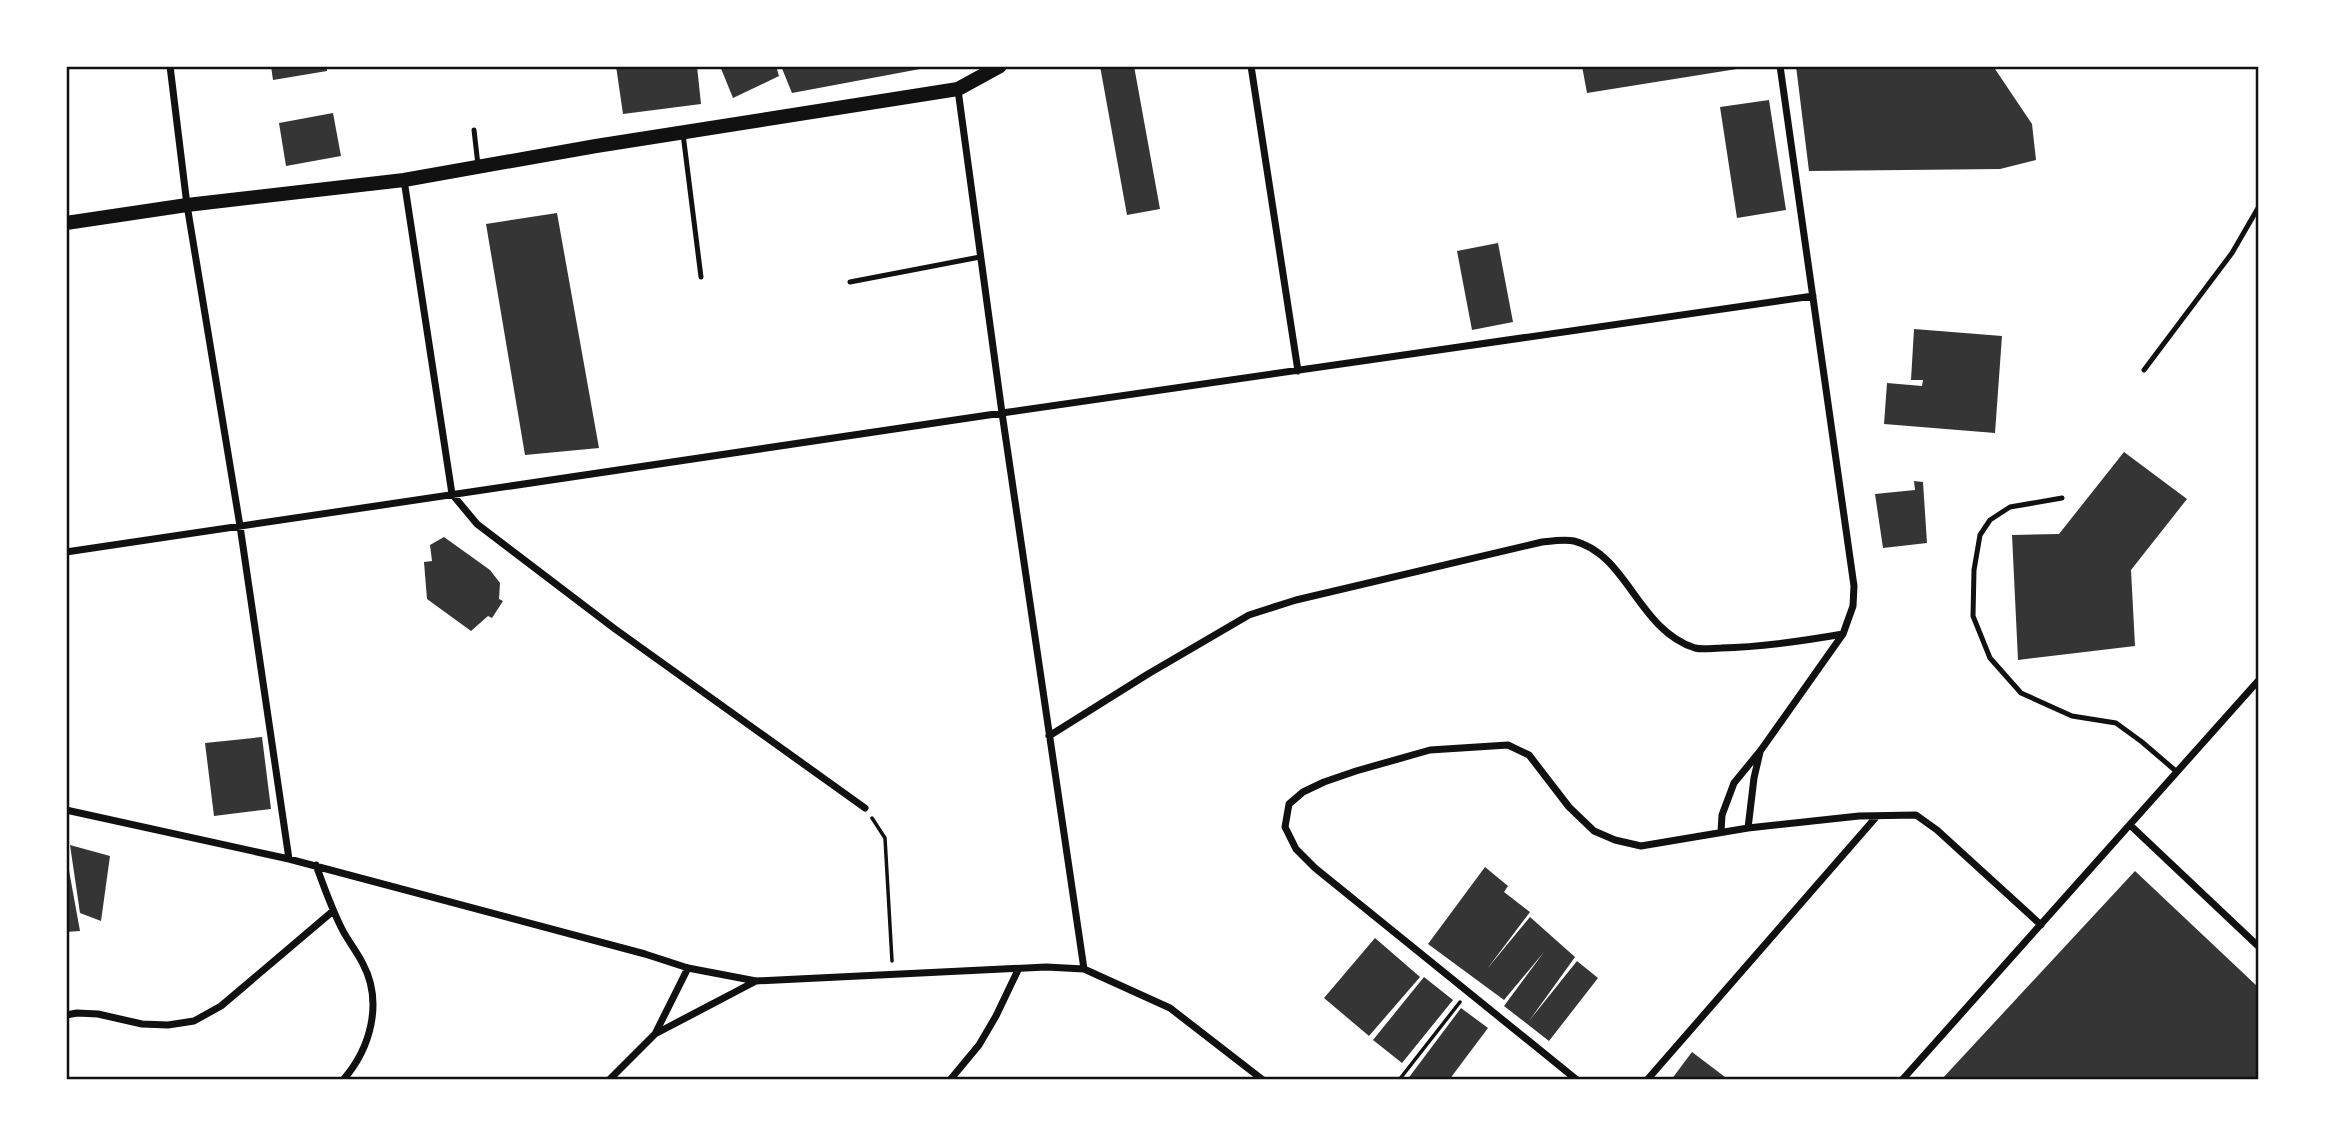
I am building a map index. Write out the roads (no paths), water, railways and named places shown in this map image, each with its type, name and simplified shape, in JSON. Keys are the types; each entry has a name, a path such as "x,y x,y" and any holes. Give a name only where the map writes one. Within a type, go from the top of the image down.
{"main road":[{"path":"66,223 187,205 404,180 596,146 958,89 1000,66"}],"street":[{"path":"170,66 187,205 240,526 289,859"},
{"path":"1251,66 1298,371"},
{"path":"1721,832 1727,796 1743,769 1761,750 1843,634 1853,606 1854,586 1780,66"},
{"path":"958,89 1002,413 1084,968"},
{"path":"404,180 452,494 477,524 615,629 865,808"},
{"path":"66,552 1813,296"},
{"path":"1049,736 1224,628 1270,607 1542,542 1572,540 1596,550 1620,576 1647,613 1674,639 1698,649 1798,641 1843,634"},
{"path":"1902,1080 2259,681"},
{"path":"1577,1080 1315,868 1296,849 1285,827 1289,804 1303,792 1324,782 1430,750 1507,745 1529,755 1569,807 1594,831 1615,840 1641,846 1748,828 1916,815 1937,830 2041,925"},
{"path":"1748,828 1754,778 1761,750"},
{"path":"66,810 316,865 688,968 756,981 1046,967 1084,968 1170,1008 1263,1080"},
{"path":"1647,1080 1877,816"},
{"path":"2130,825 2259,946"},
{"path":"316,865 334,911 364,965 373,993 373,1017 366,1042 343,1080"},
{"path":"66,1014 98,1014 142,1024 168,1026 194,1021 220,1006 334,911"},
{"path":"655,1034 688,968"},
{"path":"950,1080 979,1045 1018,970"},
{"path":"609,1080 655,1034 756,981"}],"lane":[{"path":"474,130 478,167"},
{"path":"683,134 701,277"},
{"path":"2144,370 2232,253 2259,208"},
{"path":"850,282 980,257"},
{"path":"2062,498 2010,508 1990,520 1980,535 1974,570 1973,616 1990,657 2021,693 2072,716 2116,723 2178,772"}]}
